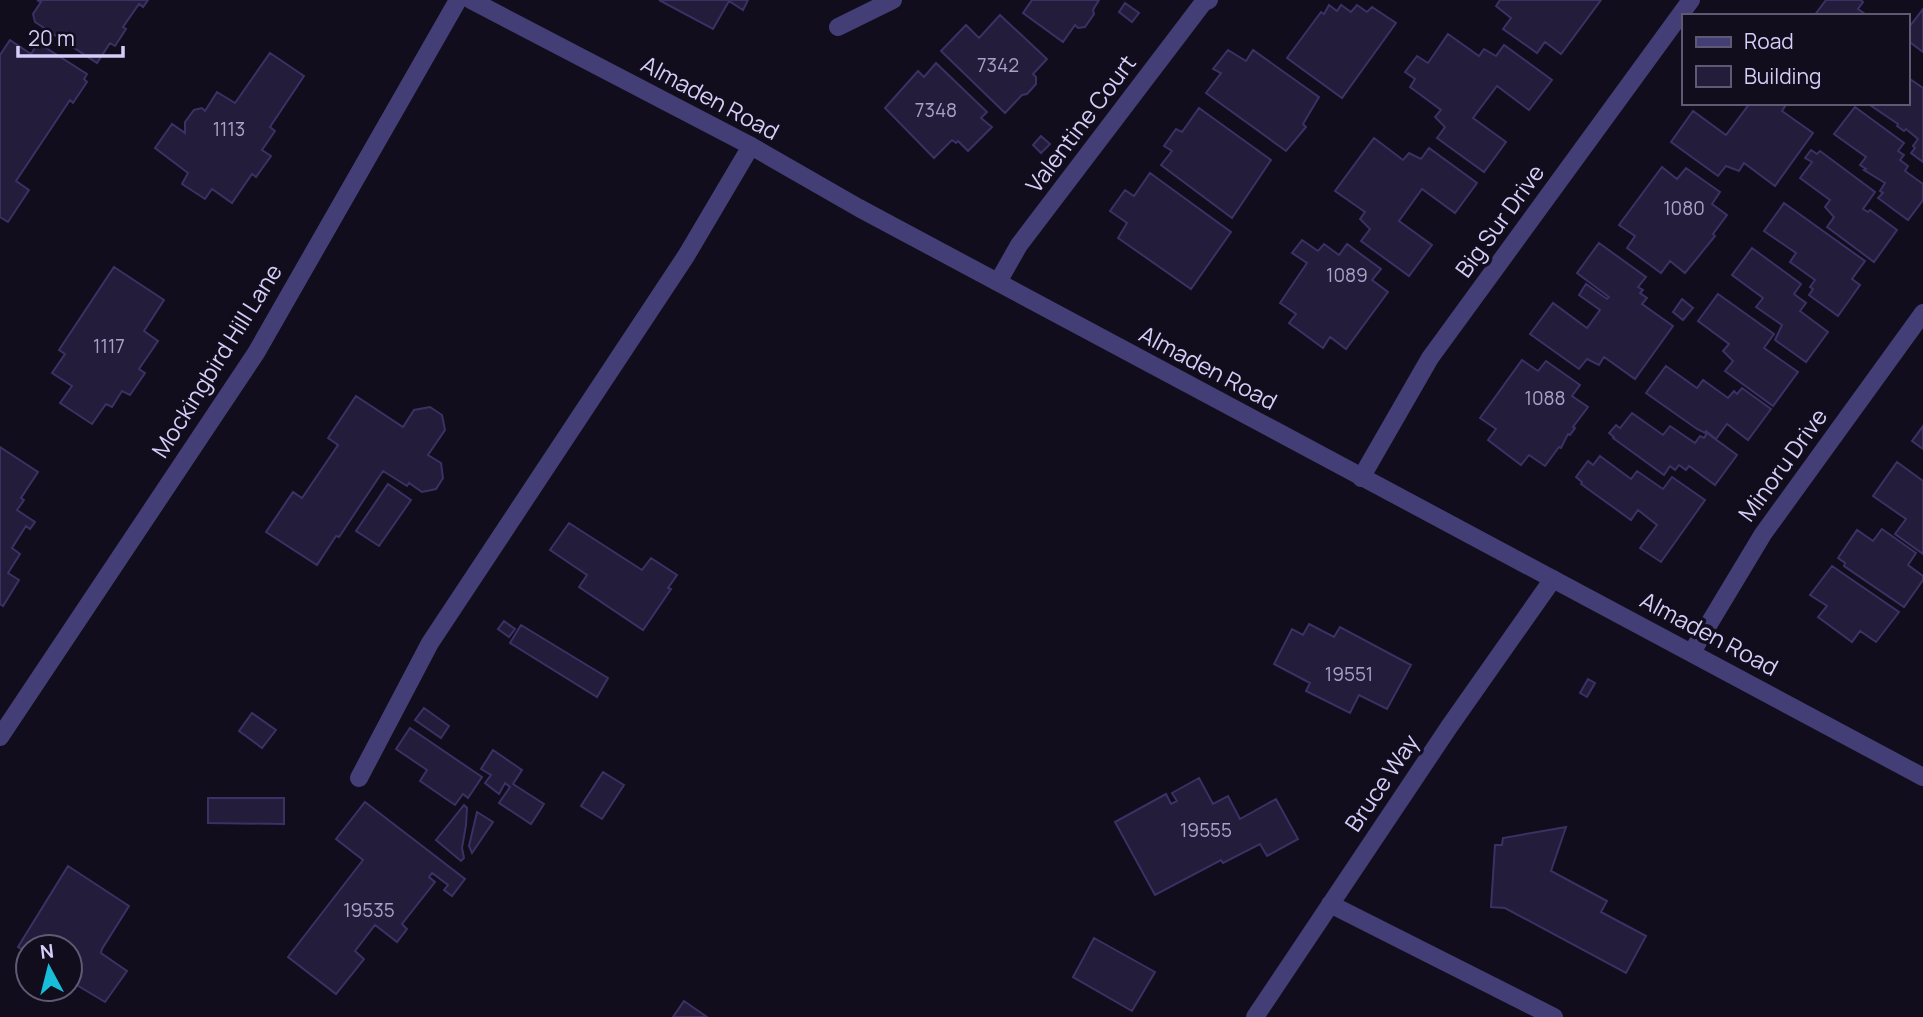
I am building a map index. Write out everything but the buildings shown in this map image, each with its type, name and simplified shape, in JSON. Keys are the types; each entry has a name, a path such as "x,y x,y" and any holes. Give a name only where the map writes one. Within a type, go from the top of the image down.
{"street":[{"name":"Mockingbird Hill Lane","path":"0,737 256,352 458,0"},
{"name":"Almaden Road","path":"471,0 751,146 859,208 1923,777"},
{"path":"838,27 893,0"},
{"name":"Valentine Court","path":"999,282 1019,246 1203,3 1209,0"},
{"name":"Big Sur Drive","path":"1361,478 1430,358 1691,0"},
{"path":"359,778 430,643 686,256 751,146"},
{"name":"Minoru Drive","path":"1692,652 1763,534 1923,313"},
{"name":"Bruce Way","path":"1255,1017 1449,727 1553,579"},
{"path":"1330,904 1554,1017"}]}
